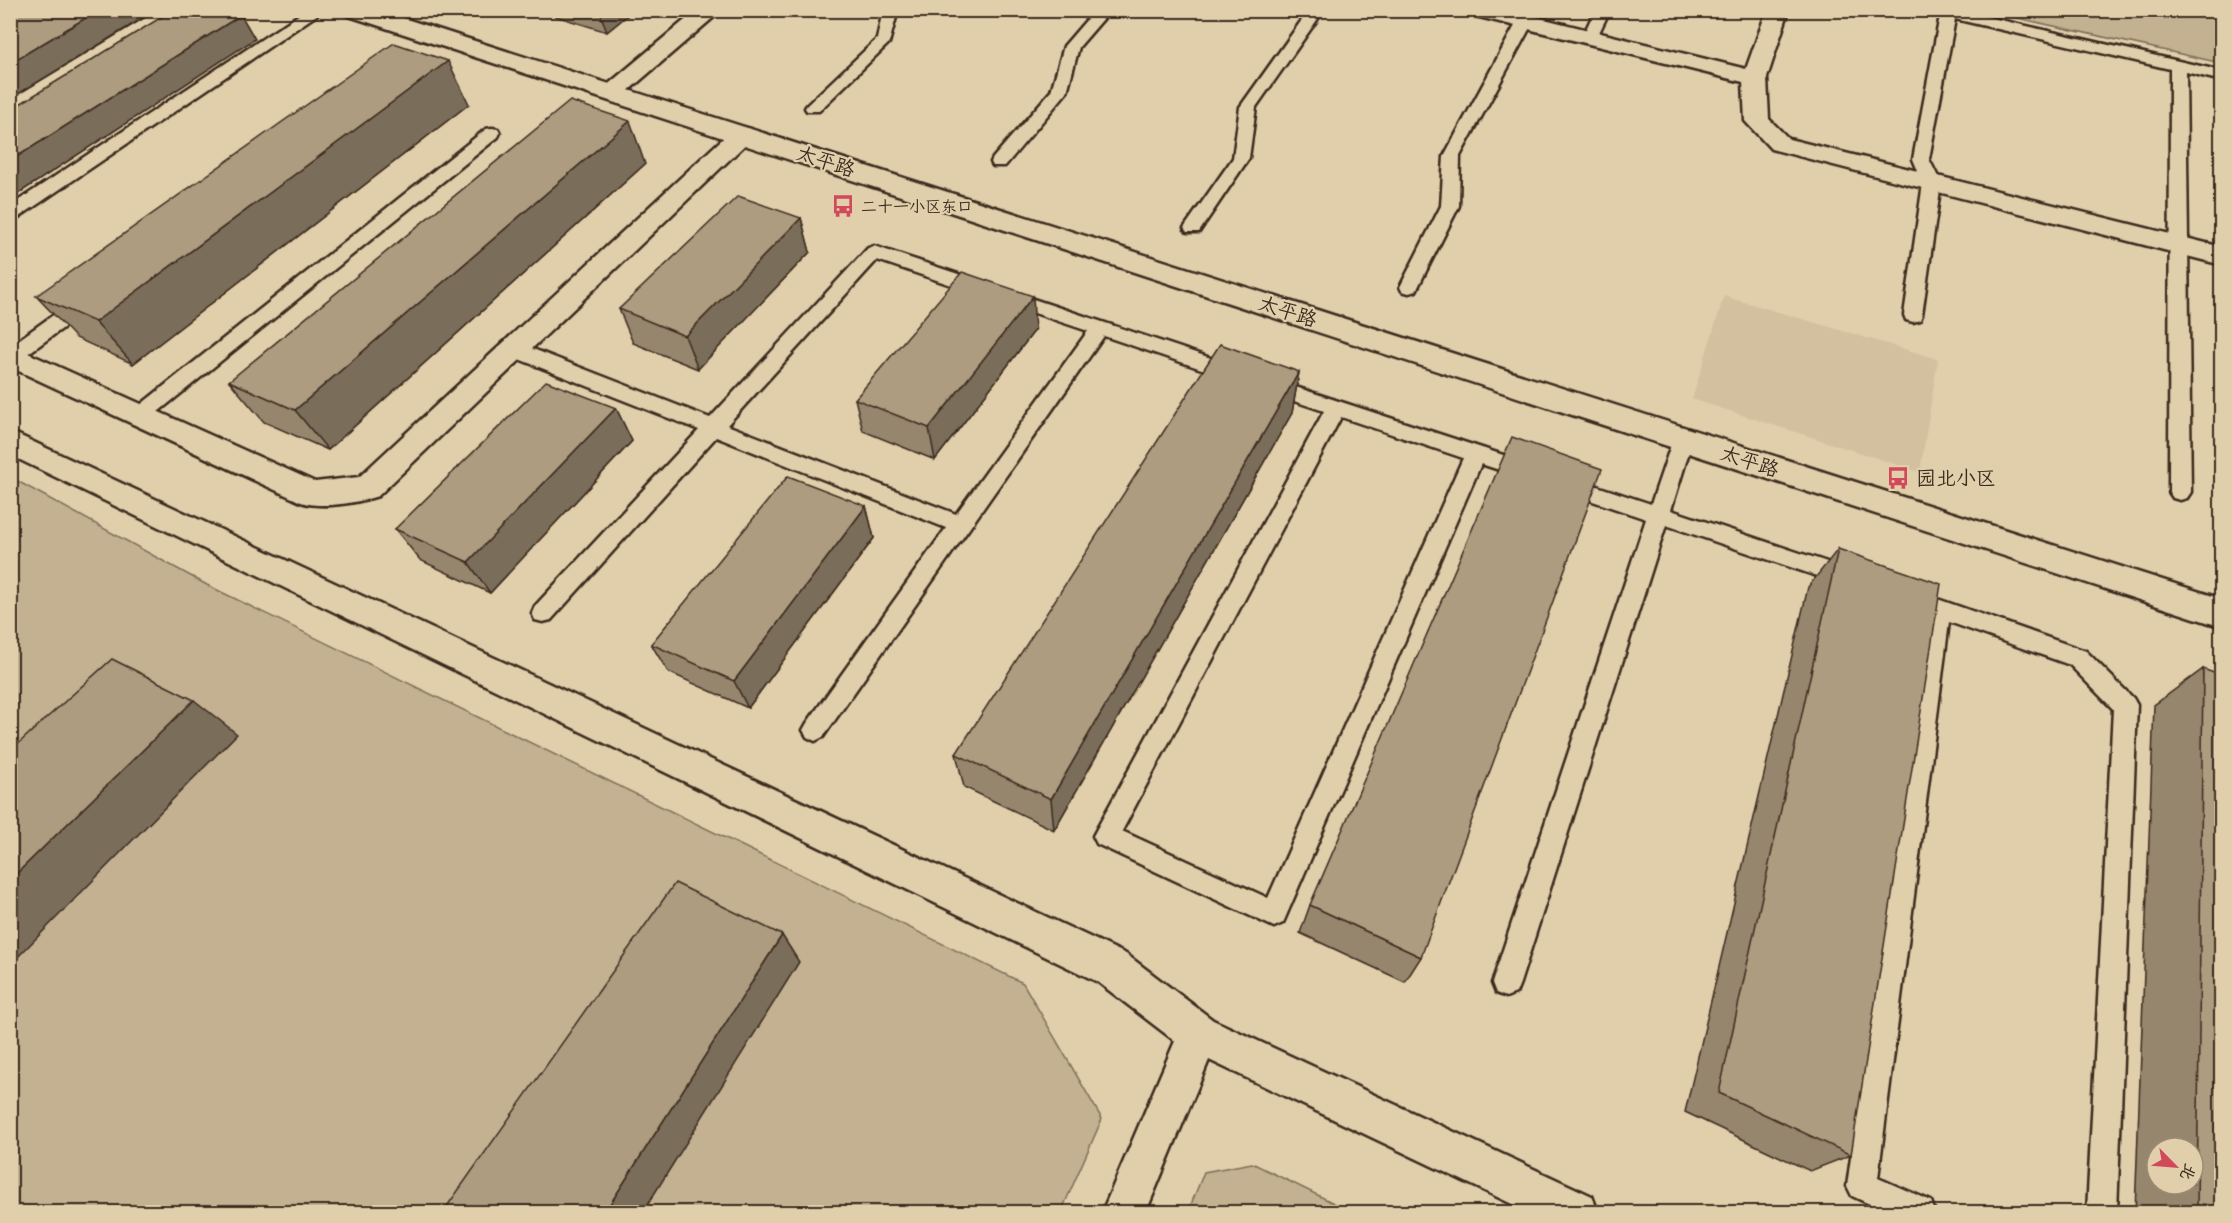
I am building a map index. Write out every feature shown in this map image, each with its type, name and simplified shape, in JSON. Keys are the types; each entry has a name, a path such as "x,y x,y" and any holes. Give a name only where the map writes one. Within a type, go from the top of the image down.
{"street":[{"name":"太平路","path":"354,10 2222,614"},
{"path":"613,92 711,10"},
{"path":"1479,10 1755,78"},
{"path":"1778,10 1755,78 1757,121 1780,144 2222,256"},
{"path":"11,355 312,494 367,488 742,134"},
{"path":"10,442 1112,968 1199,1034 1576,1212"},
{"path":"1124,1212 1199,1034"}],"lane":[{"path":"10,16 20,10"},
{"path":"10,107 170,10"},
{"path":"10,215 317,10"},
{"path":"813,108 884,40 891,10"},
{"path":"999,162 1059,92 1072,46 1104,10"},
{"path":"1193,228 1241,158 1248,107 1317,10"},
{"path":"1590,38 1603,10"},
{"path":"1913,315 1932,183 1921,159 1948,12 2222,76"},
{"path":"1409,286 1450,206 1452,156 1525,22"},
{"path":"2178,66 2180,492"},
{"path":"141,415 492,133"},
{"path":"543,613 712,426 874,252 1872,586"},
{"path":"11,355 99,292"},
{"path":"815,730 1100,328"},
{"path":"513,349 961,525"},
{"path":"1336,408 1106,836 1274,914 1475,454"},
{"path":"1506,983 1683,439"},
{"path":"1894,593 2078,658 2125,705 2102,1212"},
{"path":"1920,1212 1862,1186 1939,609"}],"shaded area":[{"path":"1986,11 2221,11 2221,63"},
{"path":"1724,296 1938,359 1920,472 1692,399"},
{"path":"10,477 207,585 1023,983 1102,1119 1061,1212 11,1212"},
{"path":"1252,1163 1352,1212 1188,1212 1204,1172"}],"building":[{"path":"25,10 99,10 10,63 10,19"},
{"path":"173,10 228,10 241,15 10,161 10,110"},
{"path":"394,43 448,61 95,322 36,296"},
{"path":"570,101 630,121 295,410 229,381"},
{"path":"738,196 801,218 685,336 619,309"},
{"path":"962,272 1033,296 929,428 855,399"},
{"path":"1220,344 1299,372 1051,799 956,754"},
{"path":"546,381 616,408 468,562 395,529"},
{"path":"1512,437 1602,469 1421,957 1310,905"},
{"path":"788,476 866,506 734,681 651,644"},
{"path":"1838,549 1941,584 1851,1155 1719,1093"},
{"path":"112,659 194,700 10,880 10,751"},
{"path":"2203,669 2222,676 2222,1212 2197,1212 2197,1196 2205,1196 2205,1136 2198,1136"},
{"path":"675,883 782,935 605,1212 443,1212"}],"place":[{"name":"二十一小区东口","path":"843,206"},
{"name":"园北小区","path":"1898,478"}]}
